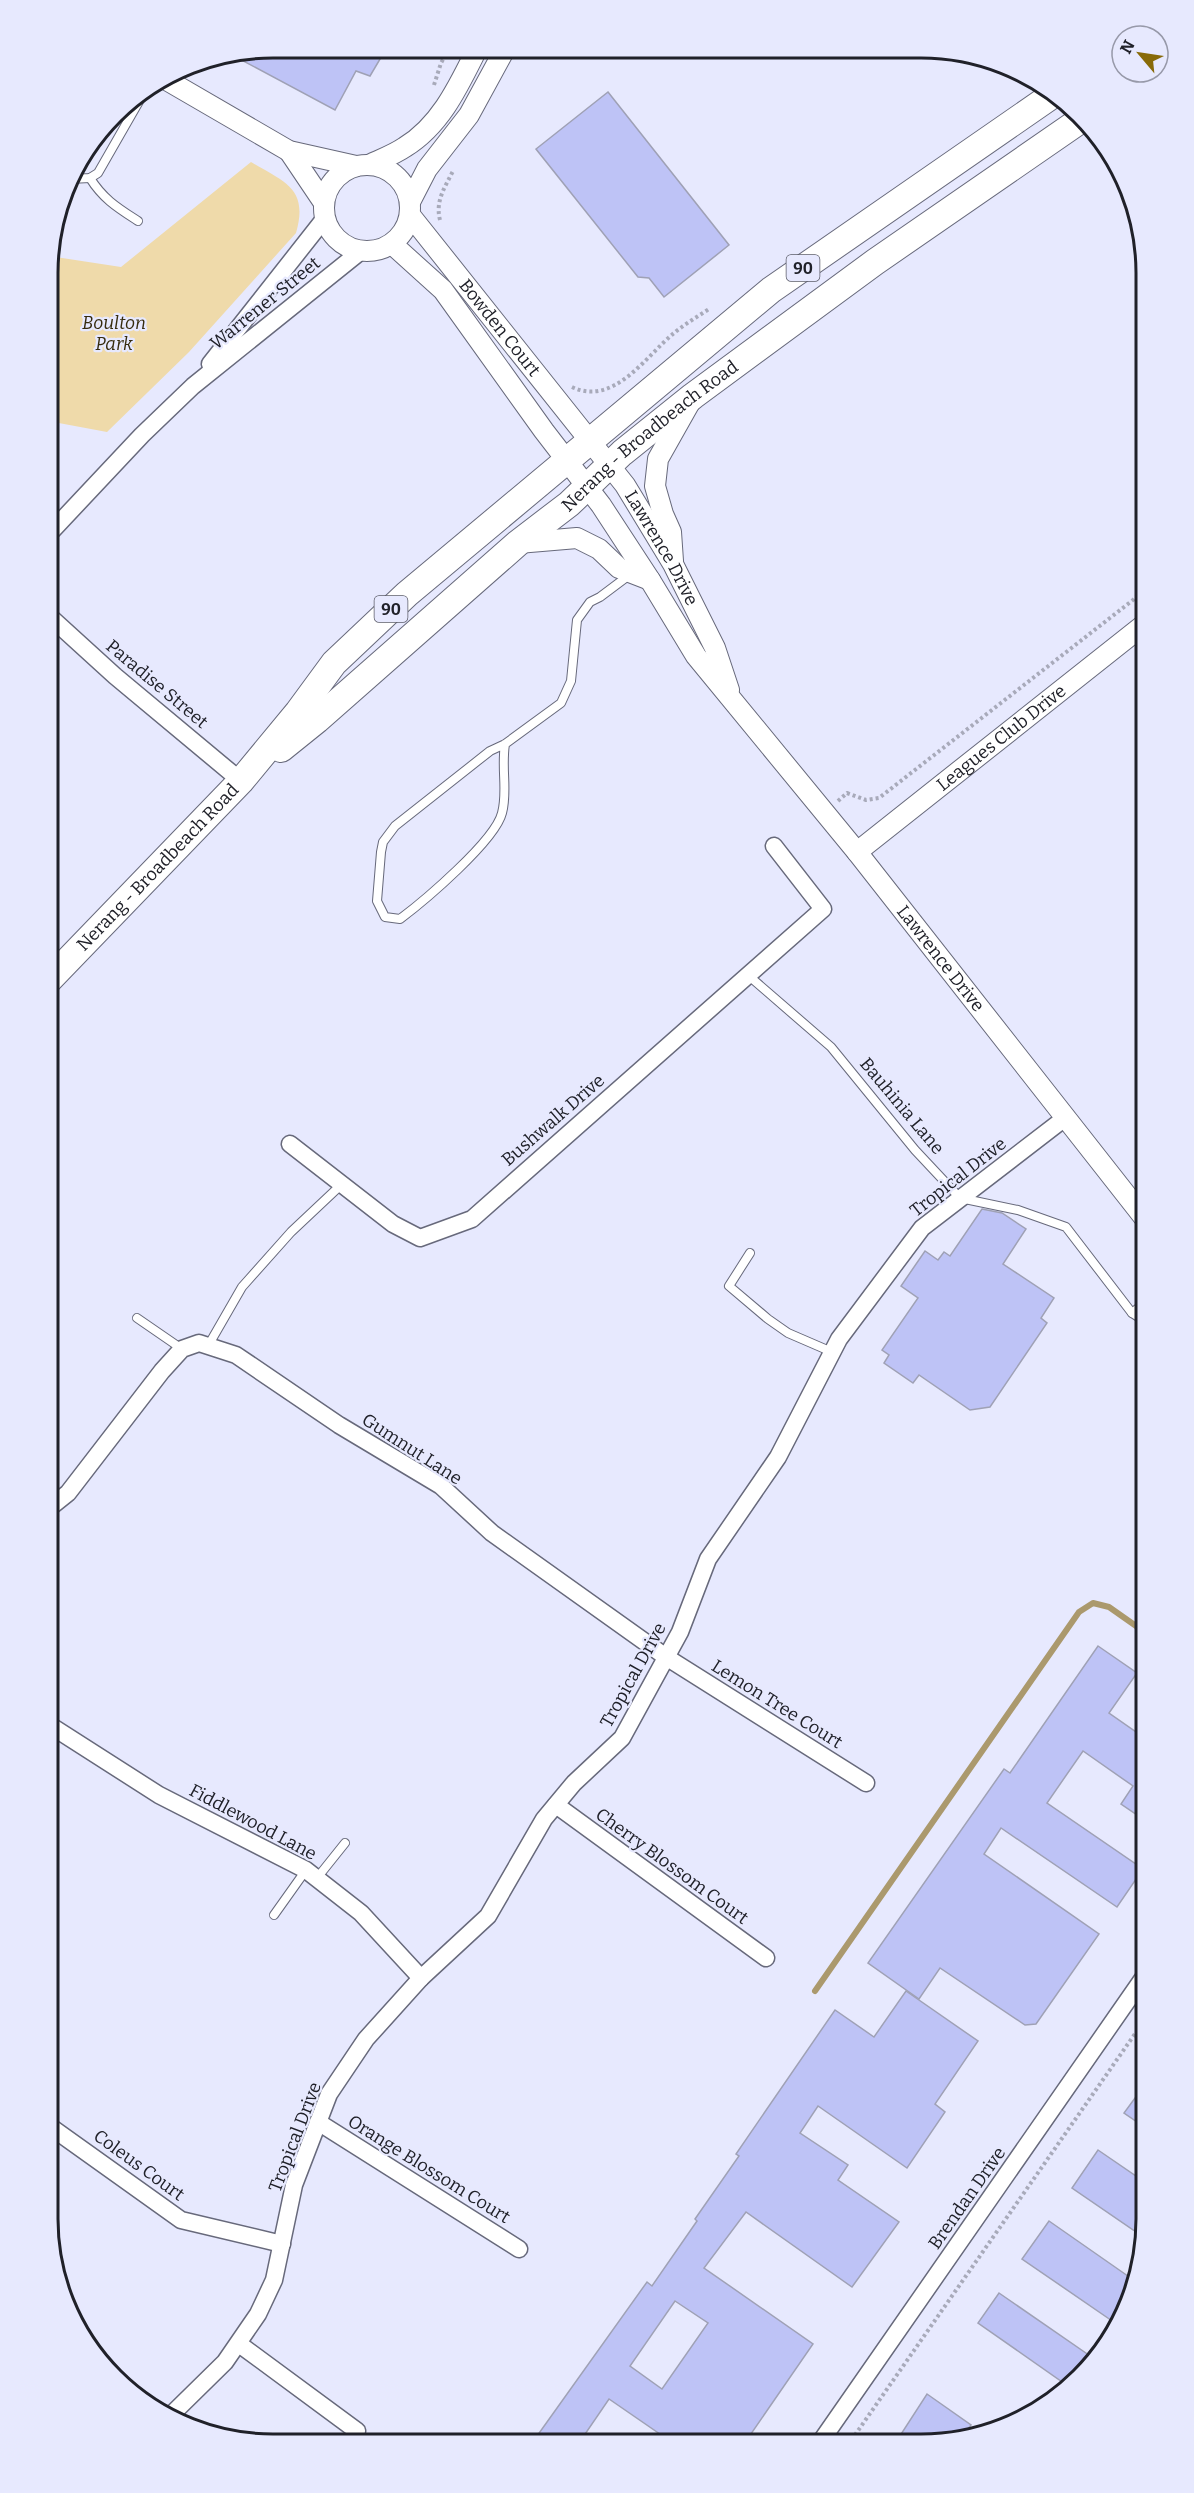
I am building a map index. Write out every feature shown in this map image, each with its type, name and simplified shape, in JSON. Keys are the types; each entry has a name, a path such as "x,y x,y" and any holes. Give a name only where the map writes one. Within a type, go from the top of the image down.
{"main road":[{"name":"Nerang - Broadbeach Road","path":"58,971 241,781 334,663 407,594 771,290 1046,99"},
{"name":"Nerang - Broadbeach Road","path":"241,781 317,720 518,543 569,504 609,464 693,396 875,262 1074,124"}],"street":[{"path":"324,211 326,193 336,177 406,147 432,124 450,102 472,58"},
{"path":"289,151 324,211 336,239 346,246 361,251 378,250 392,244 405,230 410,208 427,169 469,115 501,58"},
{"path":"173,84 289,151 386,168 406,188 410,208"},
{"name":"Bowden Court","path":"410,208 590,440"},
{"name":"Warrener Street","path":"193,386 324,211"},
{"name":"Bowden Court","path":"392,244 443,290 566,461"},
{"name":"Warrener Street","path":"58,525 142,435 193,386 361,251"},
{"path":"673,564 671,532 655,486 656,474 658,459 693,396"},
{"name":"Lawrence Drive","path":"590,440 625,485 673,564 716,648 732,698"},
{"name":"Lawrence Drive","path":"566,461 586,486 641,576 696,656 857,852 1136,1207"},
{"path":"518,543 578,538 599,549 620,568 641,576"},
{"name":"Paradise Street","path":"58,624 115,676 241,781"},
{"name":"Leagues Club Drive","path":"857,852 1136,631"},
{"name":"Bushwalk Drive","path":"290,1144 393,1224 420,1238 472,1219 823,909 774,846"},
{"name":"Tropical Drive","path":"176,2410 225,2362 258,2314 274,2280 294,2185 329,2094 366,2039 422,1978 488,1916 544,1819 574,1783 622,1738 680,1632 708,1558 778,1457 839,1339 922,1228 1065,1118"},
{"name":"Gumnut Lane","path":"182,1349 199,1343 236,1355 339,1425 441,1486 492,1533 666,1657"},
{"path":"58,1501 68,1493 162,1371 182,1349"},
{"name":"Lemon Tree Court","path":"666,1657 866,1783"},
{"name":"Fiddlewood Lane","path":"58,1730 159,1795 312,1874 361,1913 422,1978"},
{"name":"Cherry Blossom Court","path":"556,1805 766,1958"},
{"name":"Brendan Drive","path":"826,2434 1136,1988"},
{"name":"Orange Blossom Court","path":"318,2122 519,2249"},
{"name":"Coleus Court","path":"58,2132 181,2220 282,2244"},
{"path":"239,2344 357,2431 355,2434"}],"lane":[{"path":"81,180 98,173 135,109"},
{"path":"90,178 99,194 138,221"},
{"path":"505,744 502,763 505,801 501,817 488,840 408,913 399,919 385,917 377,901 381,852 394,826 490,751 505,744 561,703 571,681 575,628 580,613 590,602 641,576"},
{"name":"Bauhinia Lane","path":"749,976 831,1047 915,1150 960,1198"},
{"path":"208,1346 242,1287 291,1232 342,1184"},
{"path":"960,1198 1018,1210 1066,1227 1136,1316"},
{"path":"750,1253 729,1286 768,1320 788,1333 832,1352"},
{"path":"1132,1313 1136,1310"},
{"path":"137,1318 182,1349"},
{"path":"274,1915 345,1843"}],"path":[{"path":"444,58 432,92 450,102"},
{"path":"442,226 439,217 439,202 455,165"},
{"path":"565,382 583,391 581,399"},
{"path":"824,813 847,793 867,800 879,798 1136,596"},
{"path":"857,2434 1136,2032"}],"green space":[{"name":"Boulton Park","path":"251,162 283,181 296,196 299,218 296,233 189,352 107,432 58,423 59,258 121,267"}],"building":[{"path":"274,58 381,58 370,76 356,71 335,110 243,61"},
{"path":"608,92 729,245 664,297 649,278 638,277 536,149"},
{"path":"982,1209 1002,1213 1026,1229 1003,1264 1054,1298 1041,1318 1047,1323 990,1407 970,1410 919,1375 913,1383 884,1363 889,1355 882,1350 918,1298 901,1286 925,1251 938,1260 944,1252 950,1256"},
{"path":"1098,1646 1136,1672 1109,1713 1136,1732 1136,1814 1121,1804 1133,1786 1083,1751 1047,1803 1136,1864 1136,1879 1117,1907 1001,1828 984,1854 1099,1934 1036,2024 1025,2025 940,1968 919,1999 868,1963 1004,1769 1010,1773"},
{"path":"906,1991 978,2041 935,2104 945,2112 907,2168 818,2106 800,2133 848,2165 838,2180 899,2222 852,2287 746,2212 704,2268 813,2344 751,2434 660,2434 609,2399 585,2434 538,2434 647,2282 652,2286 739,2156 736,2154 835,2010 874,2037","holes":["675,2301 708,2323 662,2389 630,2366"]},
{"path":"1136,2097 1136,2121 1124,2113"},
{"path":"1098,2150 1136,2176 1135,2231 1072,2188"},
{"path":"1049,2221 1128,2276 1110,2320 1022,2259"},
{"path":"999,2293 1088,2354 1061,2381 978,2323"},
{"path":"927,2394 971,2425 968,2429 948,2433 901,2434"}],"waterway":[{"path":"815,1991 1079,1612 1093,1603 1109,1607 1136,1626"}]}
